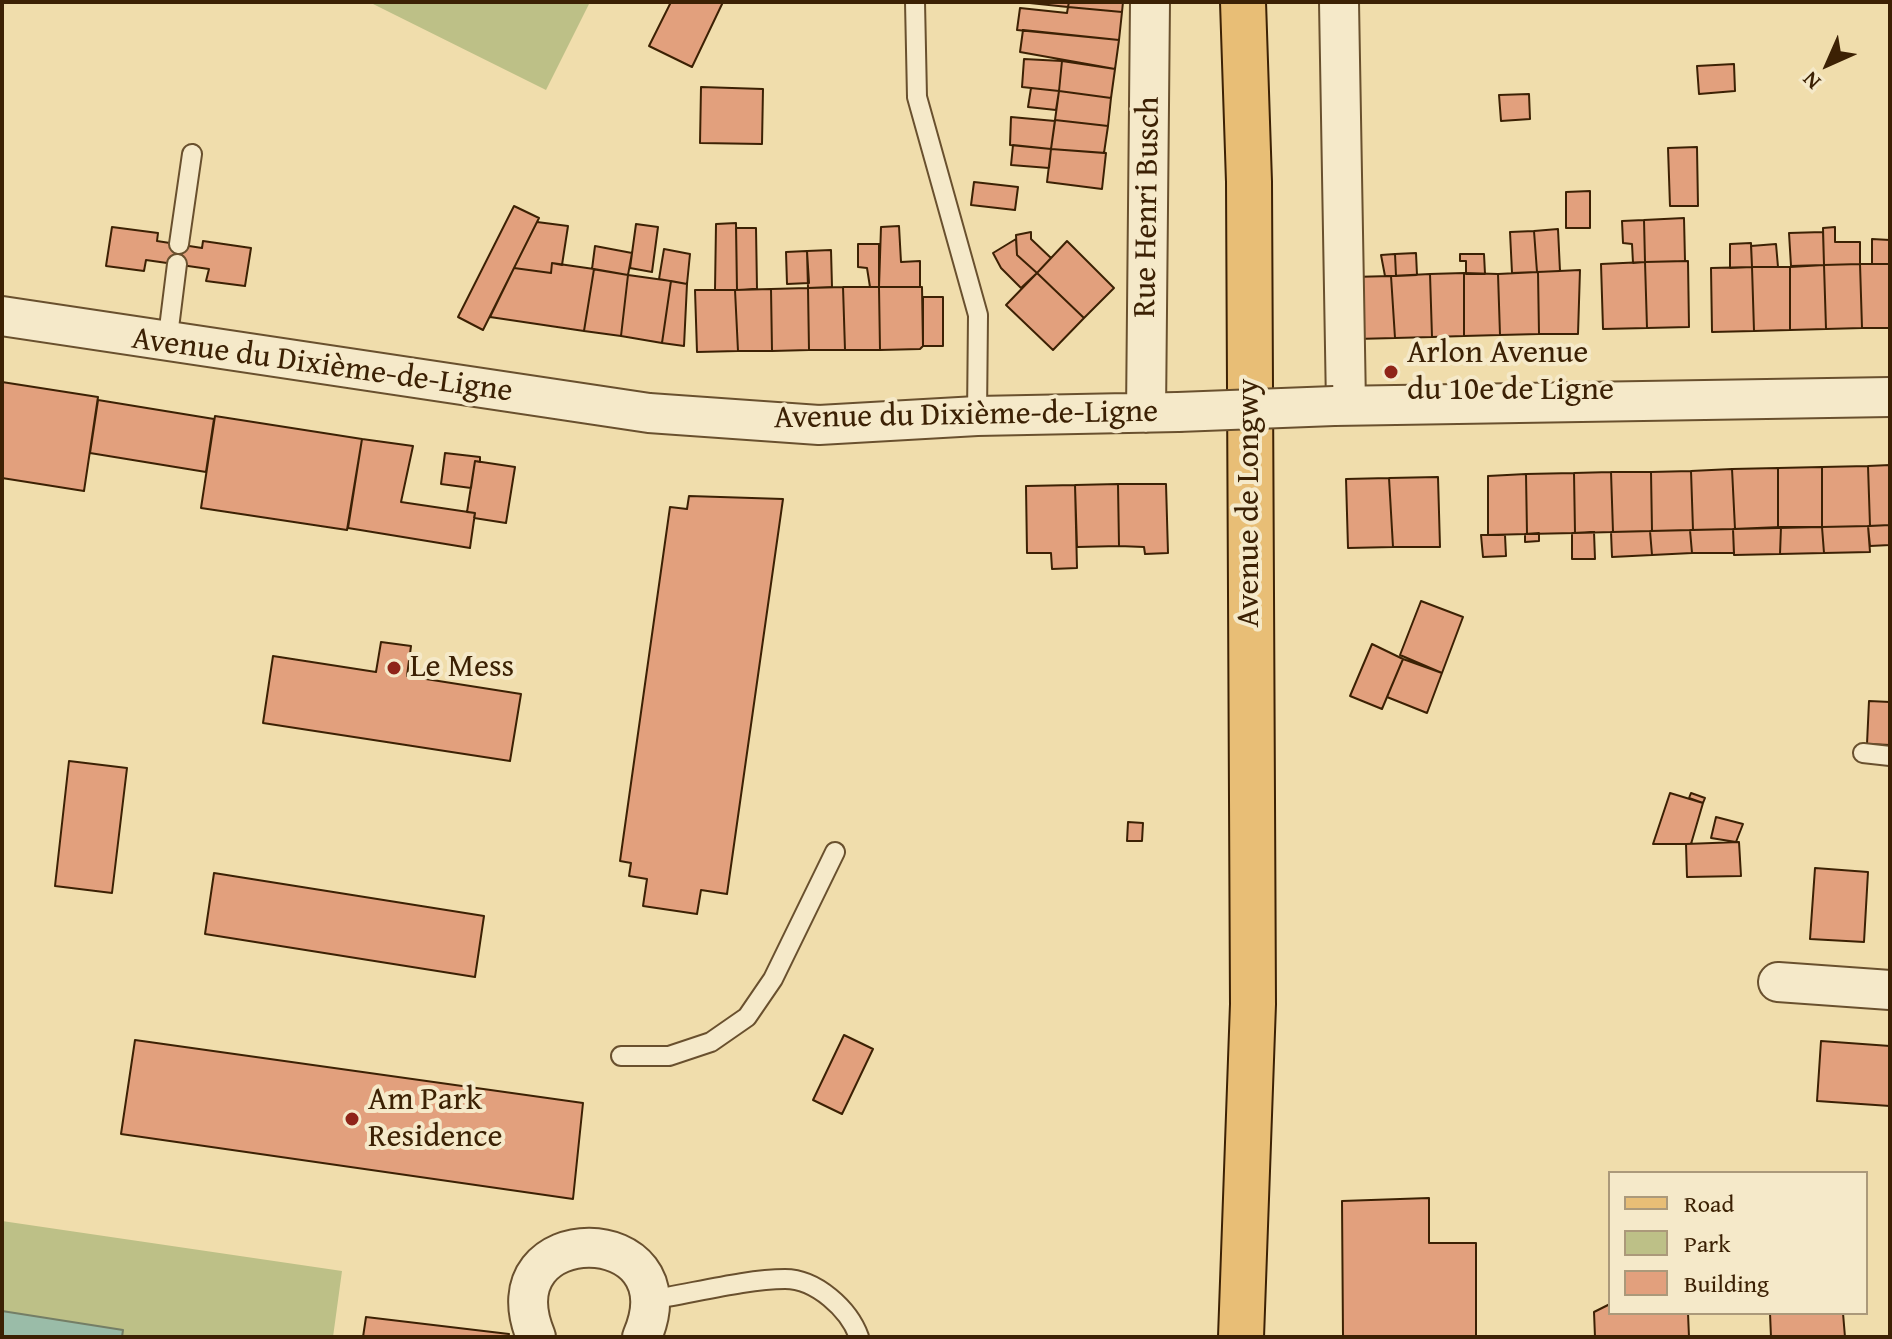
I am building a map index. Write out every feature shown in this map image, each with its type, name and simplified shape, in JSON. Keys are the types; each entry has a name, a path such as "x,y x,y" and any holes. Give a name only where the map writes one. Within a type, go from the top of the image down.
{"main road":[{"name":"Avenue de Longwy","path":"1243,2 1249,182 1253,1004"},
{"path":"1241,1337 1253,1004"},
{"path":"1253,1004 1271,1337"}],"street":[{"name":"Rue Henri Busch","path":"1150,2 1162,412"},
{"path":"1339,2 1340,406"},
{"name":"Avenue du Dixième-de-Ligne","path":"2,316 167,344 649,413 819,425 977,416 1340,406 1890,397"},
{"path":"1778,982 1890,990"},
{"path":"536,1337 529,1319 529,1300 534,1281 545,1264 560,1252 579,1246 599,1246 625,1259 644,1281 649,1300 649,1319 642,1337"}],"lane":[{"path":"915,2 917,97 978,315 977,416"},
{"path":"179,244 192,154"},
{"path":"167,344 177,264"},
{"path":"1863,753 1890,756"},
{"path":"621,1056 669,1056 711,1042 747,1017 773,979 835,852"},
{"path":"649,1300 787,1279 813,1286 841,1307 859,1337"}],"green space":[{"path":"369,2 590,2 546,90"},
{"path":"2,1221 342,1271 333,1337 2,1337"}],"shaded area":[{"path":"2,1311 123,1330 122,1337 2,1337"}],"building":[{"path":"671,2 723,2 692,67 649,46"},
{"path":"1020,2 1069,2 1068,7"},
{"path":"1069,2 1123,2 1122,12 1068,7"},
{"path":"1068,7 1122,12 1119,40 1017,30 1020,8 1067,13"},
{"path":"1023,30 1119,40 1115,69 1020,52"},
{"path":"1024,59 1062,61 1059,91 1022,87"},
{"path":"1062,61 1115,69 1111,98 1059,91"},
{"path":"1734,64 1735,91 1699,94 1697,66"},
{"path":"701,87 763,89 762,144 700,143"},
{"path":"1031,88 1059,91 1056,110 1028,107"},
{"path":"1059,91 1111,98 1108,126 1055,120"},
{"path":"1529,94 1530,119 1501,121 1499,95"},
{"path":"1011,117 1055,121 1051,149 1010,145"},
{"path":"1055,120 1108,126 1104,153 1051,149"},
{"path":"1013,145 1051,149 1049,168 1011,165"},
{"path":"1697,147 1698,206 1670,206 1668,148"},
{"path":"1051,149 1106,153 1102,189 1047,182"},
{"path":"974,182 1018,187 1015,210 971,205"},
{"path":"1590,191 1590,228 1566,228 1566,192"},
{"path":"514,206 539,218 483,330 458,317"},
{"path":"1684,218 1685,261 1645,262 1644,220"},
{"path":"1644,220 1645,262 1633,263 1632,244 1623,243 1622,221"},
{"path":"537,222 568,226 562,265 552,263 551,273 514,268"},
{"path":"736,223 737,290 715,290 716,224"},
{"path":"636,224 658,227 652,272 630,268"},
{"path":"899,226 901,262 920,261 920,287 879,287 881,227"},
{"path":"112,227 158,233 157,241 202,248 203,241 251,248 245,286 206,281 209,269 146,260 144,271 106,266"},
{"path":"1835,227 1835,242 1860,242 1860,264 1824,265 1823,228"},
{"path":"736,228 756,228 757,289 737,290"},
{"path":"1558,229 1560,271 1537,272 1534,231"},
{"path":"1534,231 1537,272 1512,273 1510,232"},
{"path":"1031,232 1031,239 1051,258 1037,273 1017,255 1016,235"},
{"path":"1823,232 1824,265 1791,266 1789,233"},
{"path":"1016,239 1017,255 1037,273 1021,288 1001,268 993,253"},
{"path":"1872,239 1890,240 1890,264 1872,264"},
{"path":"1067,241 1114,288 1084,318 1037,273"},
{"path":"1751,243 1752,267 1730,268 1730,244"},
{"path":"858,244 879,244 879,287 870,287 867,268 858,267"},
{"path":"1776,244 1778,267 1752,267 1751,246"},
{"path":"595,246 632,253 628,275 592,269"},
{"path":"664,249 690,254 687,284 659,279"},
{"path":"831,250 832,287 808,288 807,251"},
{"path":"807,251 809,283 787,284 786,252"},
{"path":"1416,253 1417,275 1396,276 1395,254"},
{"path":"1395,254 1396,276 1385,276 1381,255"},
{"path":"1460,254 1484,254 1485,274 1466,274 1466,261 1460,261"},
{"path":"1688,261 1689,327 1647,328 1645,262"},
{"path":"1645,262 1647,328 1603,329 1601,264"},
{"path":"552,263 594,269 584,331 490,317 514,268 551,273"},
{"path":"1860,264 1862,328 1826,329 1824,265"},
{"path":"1860,264 1890,264 1890,328 1862,328"},
{"path":"1824,265 1826,329 1790,330 1790,267"},
{"path":"1752,267 1754,331 1712,332 1711,268"},
{"path":"1752,267 1790,267 1790,330 1754,331"},
{"path":"594,269 628,275 621,336 584,331"},
{"path":"1580,270 1578,334 1539,334 1538,272"},
{"path":"1538,272 1539,334 1500,335 1498,274"},
{"path":"1037,273 1084,318 1053,350 1006,305"},
{"path":"1464,273 1464,336 1432,337 1430,274"},
{"path":"1464,273 1498,274 1500,335 1464,336"},
{"path":"1430,274 1432,337 1395,338 1391,276"},
{"path":"628,275 671,281 662,343 621,336"},
{"path":"1391,276 1395,338 1356,339 1352,277"},
{"path":"671,281 687,284 684,346 662,343"},
{"path":"843,287 845,350 809,350 808,288"},
{"path":"843,287 879,287 880,350 845,350"},
{"path":"879,287 922,287 923,346 920,349 880,350"},
{"path":"808,288 809,350 772,351 771,289"},
{"path":"771,289 772,351 738,351 735,290"},
{"path":"695,290 735,290 738,351 697,352"},
{"path":"923,297 943,297 943,346 923,346"},
{"path":"2,382 98,397 84,491 2,478"},
{"path":"98,400 214,419 206,472 90,453"},
{"path":"215,416 362,439 347,530 201,508"},
{"path":"362,439 413,446 401,502 475,513 470,548 348,528"},
{"path":"445,453 480,457 480,462 475,461 471,488 441,484"},
{"path":"475,461 515,467 506,523 474,518 475,513 467,512"},
{"path":"1890,465 1890,525 1870,526 1868,466"},
{"path":"1868,466 1870,526 1822,527 1822,467"},
{"path":"1822,467 1822,527 1778,528 1778,468"},
{"path":"1778,468 1778,528 1735,529 1732,469"},
{"path":"1732,469 1735,529 1693,530 1691,471"},
{"path":"1691,471 1693,530 1652,531 1651,472"},
{"path":"1611,472 1613,532 1575,533 1574,473"},
{"path":"1611,472 1651,472 1652,531 1613,532"},
{"path":"1574,473 1575,533 1527,534 1526,474"},
{"path":"1526,474 1527,534 1488,535 1488,476"},
{"path":"1438,477 1440,547 1393,547 1389,478"},
{"path":"1389,478 1393,547 1348,548 1346,479"},
{"path":"1118,484 1119,546 1077,547 1075,485"},
{"path":"1118,484 1166,484 1168,553 1145,554 1144,547 1119,546"},
{"path":"1075,485 1077,568 1052,569 1051,553 1027,553 1026,486"},
{"path":"689,496 783,499 727,894 701,890 697,914 643,906 647,879 629,876 631,863 620,861 670,507 687,509"},
{"path":"1890,525 1890,545 1870,546 1868,526"},
{"path":"1868,526 1870,552 1824,553 1822,527"},
{"path":"1781,527 1822,527 1824,553 1780,554"},
{"path":"1781,527 1780,554 1734,555 1733,529"},
{"path":"1733,529 1734,553 1692,553 1690,530"},
{"path":"1690,530 1692,553 1652,555 1650,531"},
{"path":"1650,531 1652,555 1612,557 1611,532"},
{"path":"1594,532 1595,559 1572,559 1572,533"},
{"path":"1539,533 1539,541 1525,542 1525,534"},
{"path":"1481,535 1505,535 1506,556 1483,557"},
{"path":"1421,601 1463,617 1442,673 1400,655"},
{"path":"381,642 411,646 407,676 521,694 510,761 263,723 273,656 376,672"},
{"path":"1372,644 1403,659 1382,709 1350,696"},
{"path":"1403,659 1442,673 1427,713 1387,697"},
{"path":"1869,701 1890,702 1890,745 1867,744"},
{"path":"69,761 127,768 112,893 55,886"},
{"path":"1670,793 1703,803 1691,844 1653,844"},
{"path":"1691,793 1705,798 1703,803 1689,798"},
{"path":"1716,817 1743,824 1736,842 1711,838"},
{"path":"1128,822 1143,823 1142,841 1127,841"},
{"path":"1739,842 1741,876 1687,877 1686,844"},
{"path":"1815,868 1868,872 1864,942 1810,939"},
{"path":"214,873 484,916 475,977 205,934"},
{"path":"844,1035 873,1049 842,1114 813,1100"},
{"name":"Am Park Residence","path":"135,1040 583,1103 573,1199 121,1134"},
{"path":"1821,1041 1890,1046 1890,1106 1817,1101"},
{"path":"1429,1198 1429,1243 1476,1243 1476,1337 1343,1337 1342,1201"},
{"path":"1608,1305 1608,1315 1688,1315 1689,1337 1595,1337 1594,1312"},
{"path":"1770,1315 1843,1315 1845,1337 1771,1337"},
{"path":"366,1317 509,1334 508,1337 363,1337"}],"place":[{"name":"Arlon Avenue du 10e de Ligne","path":"1391,372"},
{"name":"Le Mess","path":"394,668"},
{"name":"Am Park Residence","path":"352,1119"}]}
